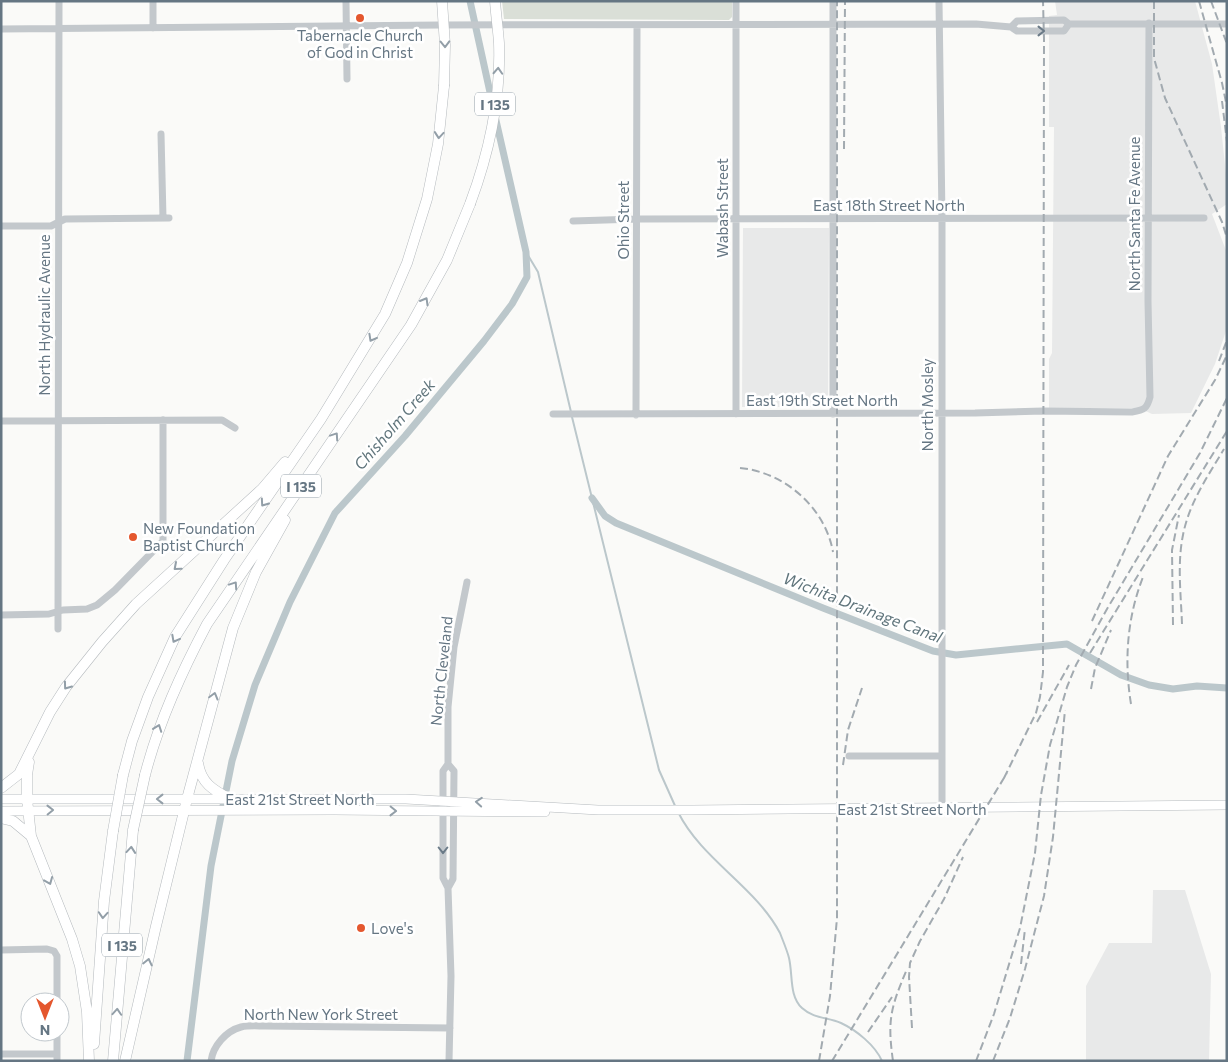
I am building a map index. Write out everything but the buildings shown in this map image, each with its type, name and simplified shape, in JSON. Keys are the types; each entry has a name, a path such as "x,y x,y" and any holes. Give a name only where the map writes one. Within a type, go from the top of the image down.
{"highway":[{"name":"I 135","path":"91,1061 104,901 113,831 123,775 132,741 148,697 175,637 224,560 321,419 367,346 385,314 407,263 417,235 434,171 438,144 444,86 445,45 442,1"},
{"name":"I 135","path":"114,1061 133,830 145,775 165,711 188,659 207,624 411,325 447,260 483,169 495,108 499,44 495,1"},
{"path":"91,1061 80,966 72,939 31,836 26,774 35,741 66,687 102,642 136,604 262,488 321,419"},
{"path":"125,1061 187,799 233,628 256,572 321,457"},
{"path":"1,788 19,774 30,755"},
{"path":"197,760 201,776 209,787 230,799"},
{"path":"1,818 13,821 31,836"}],"main road":[{"name":"East 21st Street North","path":"1,799 406,799 598,810"},
{"name":"East 21st Street North","path":"1,811 544,812 1227,805"}],"street":[{"name":"North Hydraulic Avenue","path":"58,629 59,1"},
{"path":"153,1 153,28"},
{"path":"346,1 347,79"},
{"name":"Wabash Street","path":"736,1 736,414"},
{"path":"833,1 833,414"},
{"name":"North Mosley","path":"939,1 942,219 942,808"},
{"path":"1011,26 1017,21 1044,20 1064,20 1070,24 1227,24"},
{"name":"North Santa Fe Avenue","path":"1148,405 1150,397 1148,218 1149,23"},
{"path":"1,29 456,25 939,24 1011,26 1017,31 1064,31 1070,24"},
{"name":"Ohio Street","path":"636,25 636,415"},
{"path":"1,226 51,226 65,219 166,218 161,134"},
{"name":"East 18th Street North","path":"574,221 637,219 1204,218"},
{"name":"East 19th Street North","path":"553,414 1132,412 1143,410 1148,405"},
{"path":"1,615 49,614 57,611 87,609 97,605 115,590 164,541 163,420"},
{"path":"1,421 222,420 235,428"},
{"name":"North Cleveland","path":"449,1061 451,976 448,888 443,878 443,771 448,764 448,707 454,647 467,582"},
{"path":"849,756 942,756"},
{"name":"North Cleveland","path":"448,764 454,771 453,879 448,888"},
{"path":"1,950 54,951 57,956 57,992"},
{"name":"North New York Street","path":"211,1061 213,1050 219,1042 240,1027 450,1028"},
{"path":"1,1054 57,1057 57,1042"}],"shaded area":[{"path":"502,1 732,1 732,17 729,20 504,19"},
{"path":"1055,1 1195,1 1212,64 1227,184 1227,204 1212,214 1227,253 1227,328 1215,364 1191,413 1152,414 1139,408 1049,408 1049,359 1052,353 1054,127 1049,127 1049,16 1057,15"},
{"path":"743,228 829,228 828,407 742,407"},
{"path":"1153,890 1185,890 1211,974 1209,1061 1086,1061 1086,986 1109,943 1152,943"}],"waterway":[{"name":"Chisholm Creek","path":"470,1 493,106"},
{"name":"Chisholm Creek","path":"187,1061 211,866 232,761 255,685 290,602 335,513 405,436 484,341 512,304 527,277 526,252 495,116"},
{"path":"526,252 538,272 571,412"},
{"path":"572,417 659,770 676,808"},
{"name":"Wichita Drainage Canal","path":"592,498 605,516 616,523 933,651 956,655 1067,644 1121,675 1149,685 1173,689 1197,686 1227,688"},
{"path":"678,812 688,829 701,845 757,901 780,933 789,958 795,998 802,1008 811,1014 836,1021 853,1030 870,1044 882,1061"}],"railway":[{"path":"819,1061 830,996 837,918 837,1"},
{"path":"844,149 845,1"},
{"path":"1004,778 1036,713 1043,672 1043,1"},
{"path":"1154,1 1154,58 1165,98 1222,222 1227,238"},
{"path":"1199,1 1227,107"},
{"path":"1211,1 1227,44"},
{"path":"1222,101 1227,142"},
{"path":"1219,361 1227,340"},
{"path":"1092,621 1168,456 1215,380 1227,355"},
{"path":"976,1061 994,1014 1020,928 1035,853 1041,795 1050,745 1067,687 1076,665 1107,609 1200,453 1227,398"},
{"path":"1090,653 1227,431"},
{"path":"1182,624 1180,568 1183,535 1194,501 1224,449"},
{"path":"740,468 772,476 787,484 800,495 821,520 829,536 833,552"},
{"path":"1173,625 1172,550 1179,515"},
{"path":"1131,704 1128,640 1133,608 1143,577"},
{"path":"1091,689 1095,668 1111,630"},
{"path":"1037,722 1069,665"},
{"path":"843,765 848,730 862,688"},
{"path":"993,1061 1010,1018 1044,896 1053,837 1065,710"},
{"path":"832,1061 1007,773"},
{"path":"912,1028 910,963 944,899 963,857"},
{"path":"1021,964 1025,929"},
{"path":"893,1061 890,1034 892,1014 897,994 907,969"},
{"path":"868,1032 892,997"}],"place":[{"name":"Tabernacle Church of God in Christ","path":"360,18"},
{"name":"New Foundation Baptist Church","path":"133,537"},
{"name":"Love's","path":"361,928"}]}
